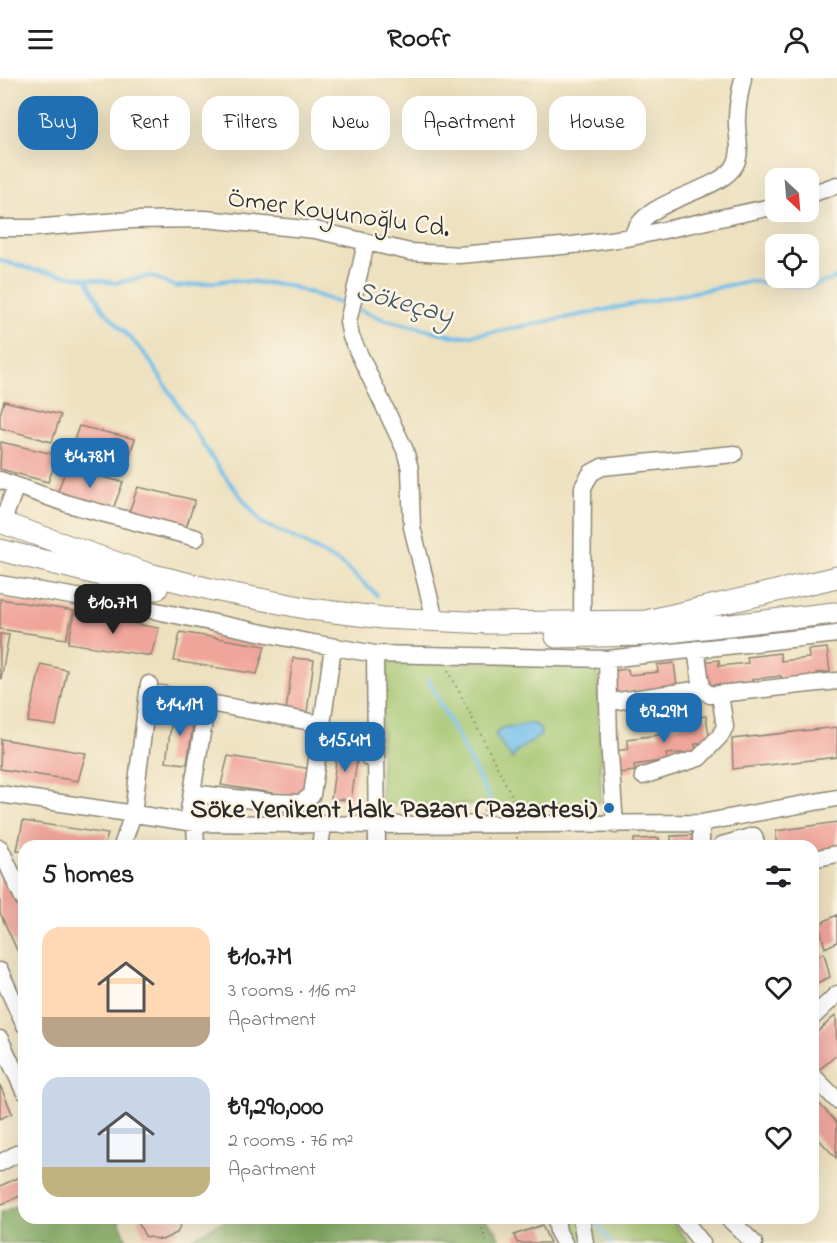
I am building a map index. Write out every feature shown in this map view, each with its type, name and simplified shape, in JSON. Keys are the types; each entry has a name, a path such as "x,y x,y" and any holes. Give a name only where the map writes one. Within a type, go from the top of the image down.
{"main road":[{"path":"1,524 149,574 214,590 310,609 383,618 489,623 646,621 834,577"},
{"path":"0,550 220,603 310,622 382,631 491,637 643,635 836,613"},
{"path":"834,577 824,591 824,598 825,604 836,613"}],"street":[{"path":"632,237 635,228 643,219 678,198 718,180 733,168 739,152 737,121 743,78"},
{"path":"819,191 837,185"},
{"name":"Ömer Koyunoğlu Cd.","path":"0,228 33,228 131,220 205,219 315,230 410,252 459,255 632,237 765,208"},
{"path":"366,243 348,322 356,347 405,450 410,469 412,527 435,620"},
{"path":"582,622 583,487 591,473 602,467 734,453"},
{"path":"1,524 8,483 68,504 196,538"},
{"path":"0,584 142,608 375,654 607,659 837,634"},
{"path":"192,793 269,802 301,803 312,795 333,647"},
{"path":"696,650 702,689 710,695 837,681"},
{"path":"375,654 377,840"},
{"path":"607,659 609,741 615,825"},
{"path":"124,840 133,814 155,689 367,740 370,744 369,786"},
{"path":"618,701 702,689"},
{"path":"643,776 699,758 720,736 725,726 720,695"},
{"path":"194,840 191,823 192,793 207,703"},
{"path":"0,794 191,823 378,825 700,823 837,798"},
{"path":"700,823 700,840"},
{"path":"740,840 754,836 755,840"},
{"path":"0,848 18,887"},
{"path":"819,858 837,854"},
{"path":"0,971 18,1011"},
{"path":"819,1011 837,994"},
{"path":"0,1039 18,1078"},
{"path":"819,1082 837,1100"},
{"path":"0,1163 18,1153"},
{"path":"557,1224 564,1243"},
{"path":"582,1224 585,1243"},
{"path":"687,1224 702,1243"},
{"path":"734,1224 754,1243"}],"path":[{"path":"446,655 445,662 516,804 517,840"},
{"path":"483,804 516,804"},
{"path":"480,1224 487,1243"}],"green space":[{"path":"382,662 590,663 598,669 601,800 594,805 381,804"},
{"path":"18,1205 18,1224 120,1224 128,1243 0,1243 1,1213"},
{"path":"218,1224 490,1224 496,1230 500,1243 183,1243"},
{"path":"570,1224 675,1224 689,1243 575,1243"}],"water":[{"path":"526,723 537,725 541,731 540,736 517,751 512,759 495,735 501,728"}],"building":[{"path":"4,401 61,415 52,442 0,428 0,414"},
{"path":"79,426 135,439 126,466 70,451"},
{"path":"1,442 58,455 48,482 0,469"},
{"path":"66,469 123,482 113,509 57,494"},
{"path":"138,487 195,500 186,528 129,512"},
{"path":"0,599 74,611 66,639 0,629"},
{"path":"75,614 159,628 151,656 68,643"},
{"path":"180,632 265,646 257,674 174,661"},
{"path":"0,634 9,635 1,679 0,679"},
{"path":"827,648 830,672 816,673 816,681 782,685 781,676 752,679 753,687 719,691 719,684 704,686 701,662 719,660 719,666 748,663 747,657 780,653 781,661 809,658 808,650"},
{"path":"293,658 314,660 307,712 286,711"},
{"path":"674,663 677,686 613,694 610,671 628,669 629,675 658,672 657,665"},
{"path":"41,664 67,670 56,726 28,722"},
{"path":"173,710 195,712 187,764 166,762"},
{"path":"706,716 710,742 695,744 696,752 666,754 667,760 634,765 635,771 619,773 616,751 629,749 627,739 659,735 658,729 690,724 689,718"},
{"path":"837,727 837,757 733,769 732,739"},
{"path":"1,739 86,753 78,781 0,769"},
{"path":"338,746 359,748 351,800 331,799"},
{"path":"228,756 312,769 304,798 221,785"},
{"path":"23,821 108,834 106,840 19,840"},
{"path":"837,822 837,852 819,856 819,840 776,840 776,831"},
{"path":"696,835 696,840 671,840 671,836"},
{"path":"659,838 659,840 634,840"},
{"path":"0,865 18,903 18,952 0,913"},
{"path":"837,915 837,942 825,948 819,924"},
{"path":"824,953 830,977 819,982 819,955"},
{"path":"836,1015 837,1055 819,1070 819,1031"},
{"path":"0,1085 12,1113 0,1119"},
{"path":"819,1103 837,1123 836,1158 819,1140"},
{"path":"18,1178 18,1197 0,1205 0,1186"},
{"path":"139,1224 181,1224 177,1233 162,1240 145,1236"},
{"path":"542,1225 550,1243 517,1243 514,1235"}],"waterway":[{"name":"Sökeçay","path":"0,260 34,270 115,283 151,276 176,287 231,280 286,285 347,305"},
{"name":"Sökeçay","path":"354,308 383,319 458,337 499,331 750,281 809,287 837,278"},
{"path":"87,280 102,308 146,355 219,469 262,523 342,564 377,595"},
{"path":"428,679 492,804"},
{"path":"597,1224 611,1243"}],"place":[{"name":"Söke Yenikent Halk Pazarı (Pazartesi)","path":"609,808"}]}
